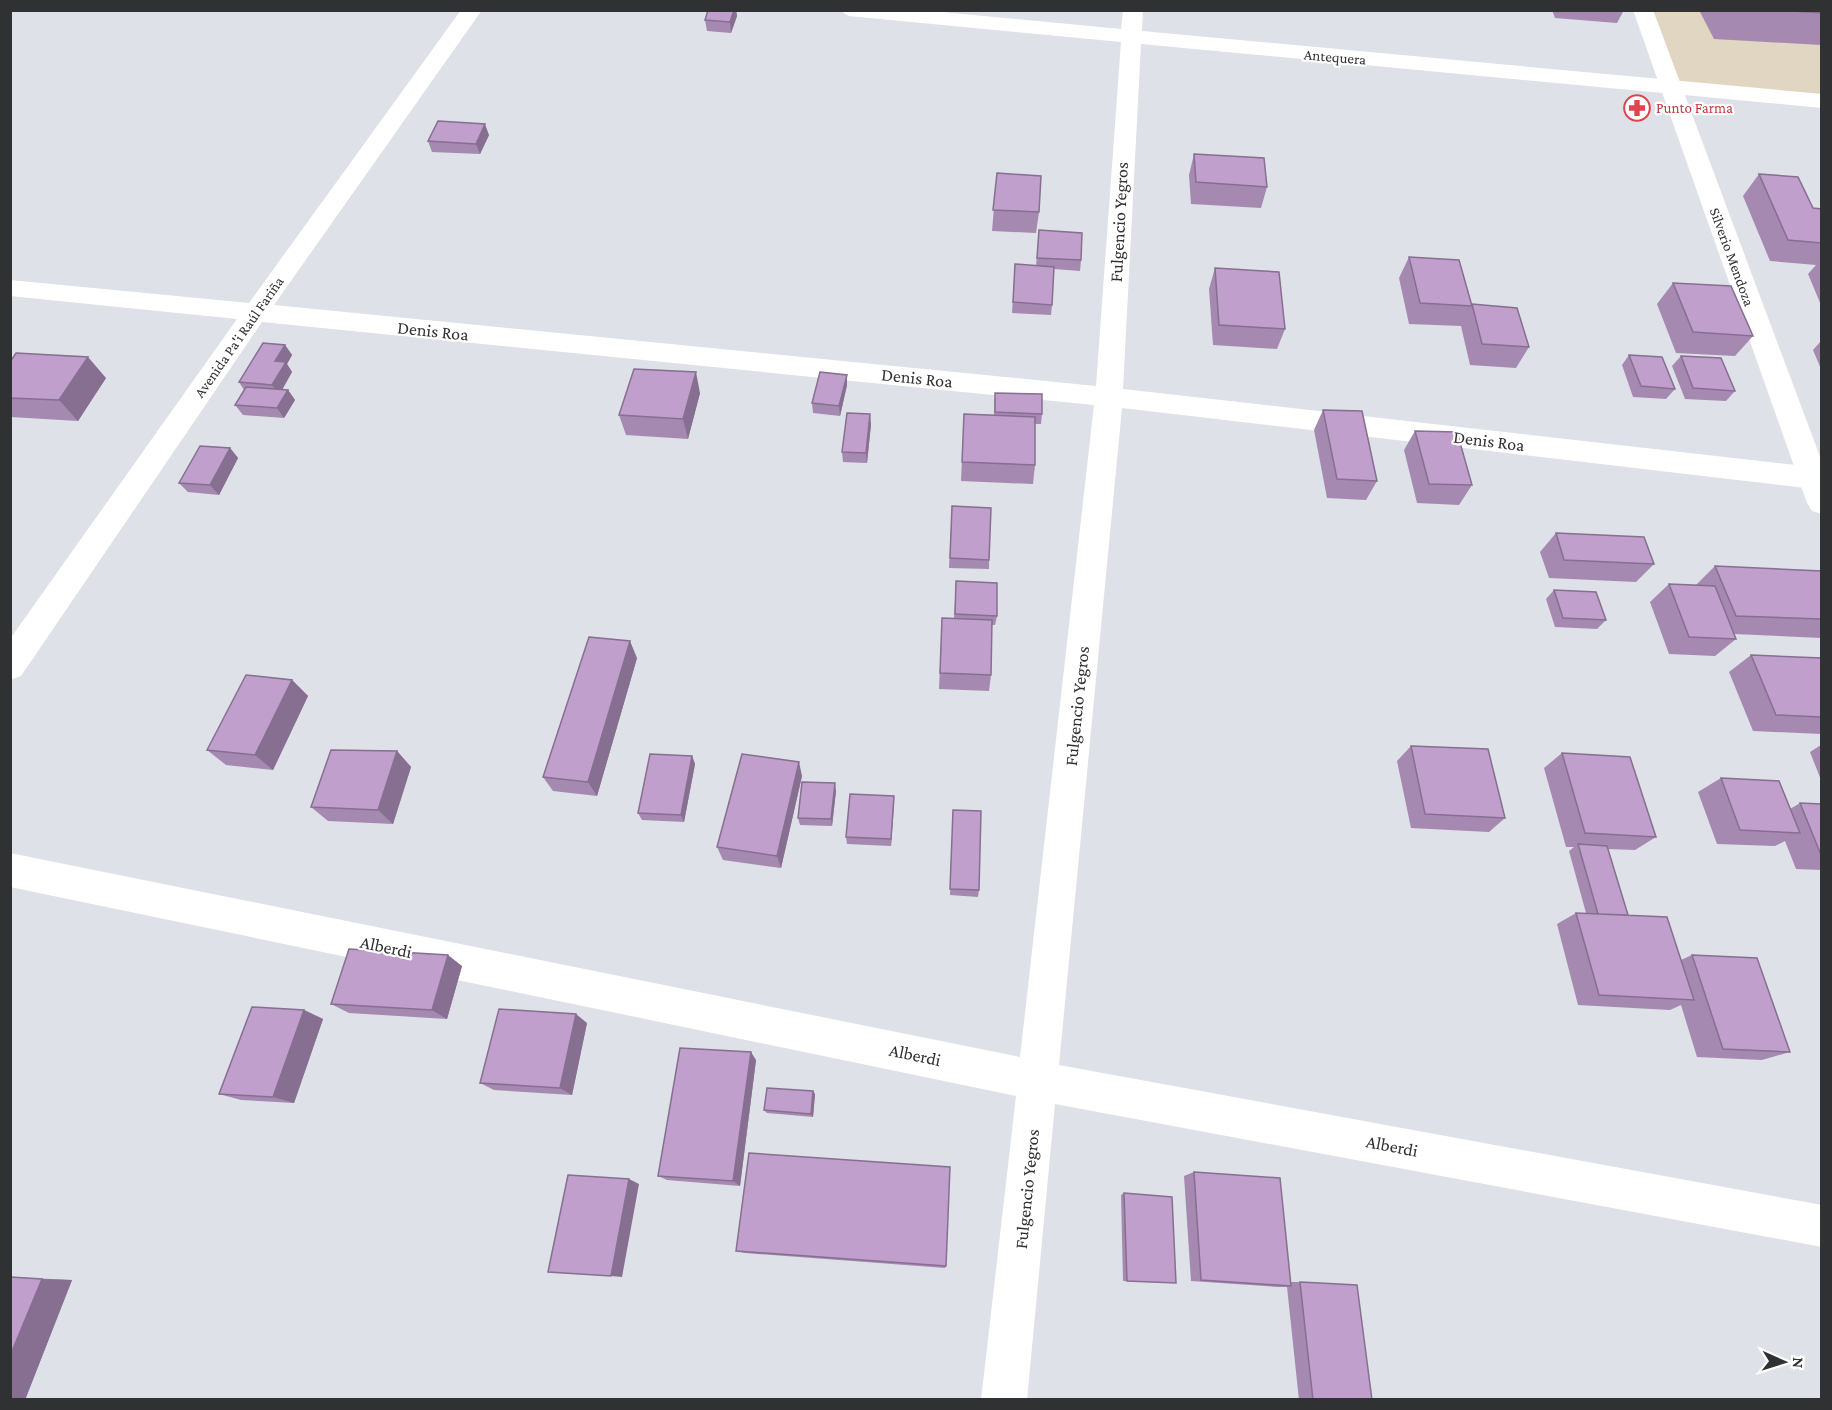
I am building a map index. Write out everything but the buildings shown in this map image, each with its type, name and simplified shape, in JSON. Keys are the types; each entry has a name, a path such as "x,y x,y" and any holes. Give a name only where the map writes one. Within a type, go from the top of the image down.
{"main road":[{"name":"Avenida Pa'i Raúl Fariña","path":"10,666 255,313 472,10"},
{"name":"Antequera","path":"849,10 1132,24 1671,87 1821,101"},
{"name":"Silverio Mendoza","path":"1643,10 1818,486"},
{"name":"Fulgencio Yegros","path":"1004,1400 1039,1081 1108,397 1132,24"},
{"name":"Denis Roa","path":"10,288 1108,397 1818,486"},
{"name":"Alberdi","path":"10,870 1039,1081 1821,1226"}],"shaded area":[{"path":"1652,11 1821,11 1821,95 1679,83"}],"place":[{"name":"Punto Farma","path":"1637,108"}]}
